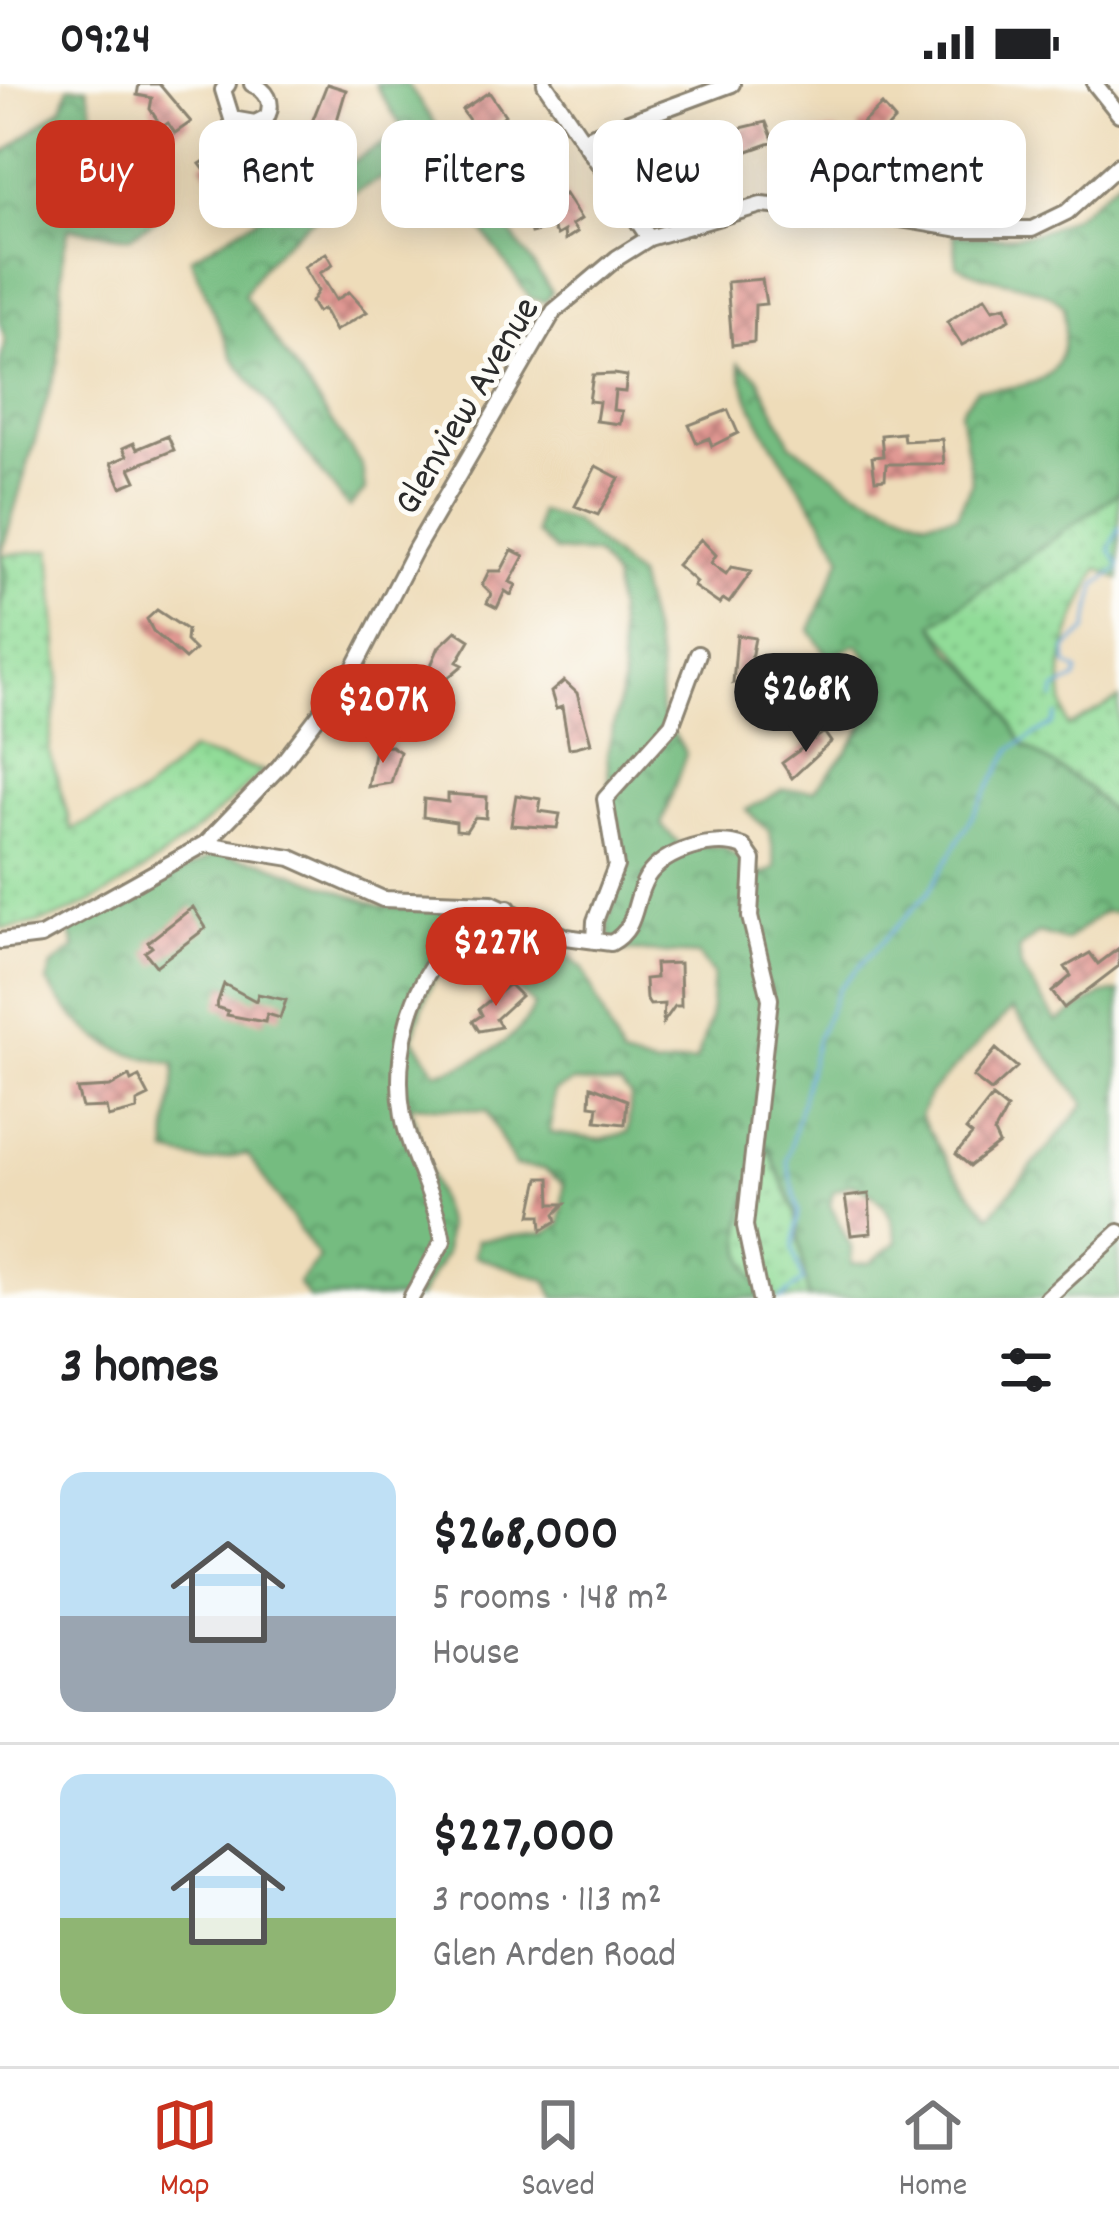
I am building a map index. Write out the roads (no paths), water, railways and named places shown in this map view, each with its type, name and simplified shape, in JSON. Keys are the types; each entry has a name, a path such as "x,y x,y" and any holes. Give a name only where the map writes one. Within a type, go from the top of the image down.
{"street":[{"path":"229,84 224,90 225,111 232,119 255,123 267,117 271,104 267,93 252,84"},
{"path":"544,84 649,238"},
{"path":"583,139 732,84"},
{"path":"1095,84 1119,114"},
{"name":"Glenview Avenue","path":"0,941 41,936 205,844 279,767 352,672 415,550 554,311 604,267 649,238 761,206 876,215 960,229 1032,229 1067,212 1119,165"},
{"path":"594,941 595,921 616,866 604,799 672,724 698,654"},
{"path":"205,844 291,858 383,898 478,901 508,908 566,937 611,943 629,928 644,884 662,863 717,842 739,845 749,853 750,917 770,999 745,1238 760,1298"},
{"path":"411,1298 443,1241 403,1112 404,1033 418,992 449,944 473,921 508,908"},
{"path":"1047,1298 1119,1232"}],"waterway":[{"path":"1119,528 1110,549 1119,564"},
{"path":"1054,699 1055,690 1076,679 1078,671 1067,665 1066,649 1087,630 1096,585 1119,568"},
{"path":"781,1298 803,1281 793,1250 799,1211 787,1161 817,1038 839,988 928,893 1012,748 1053,724 1057,715"}]}
